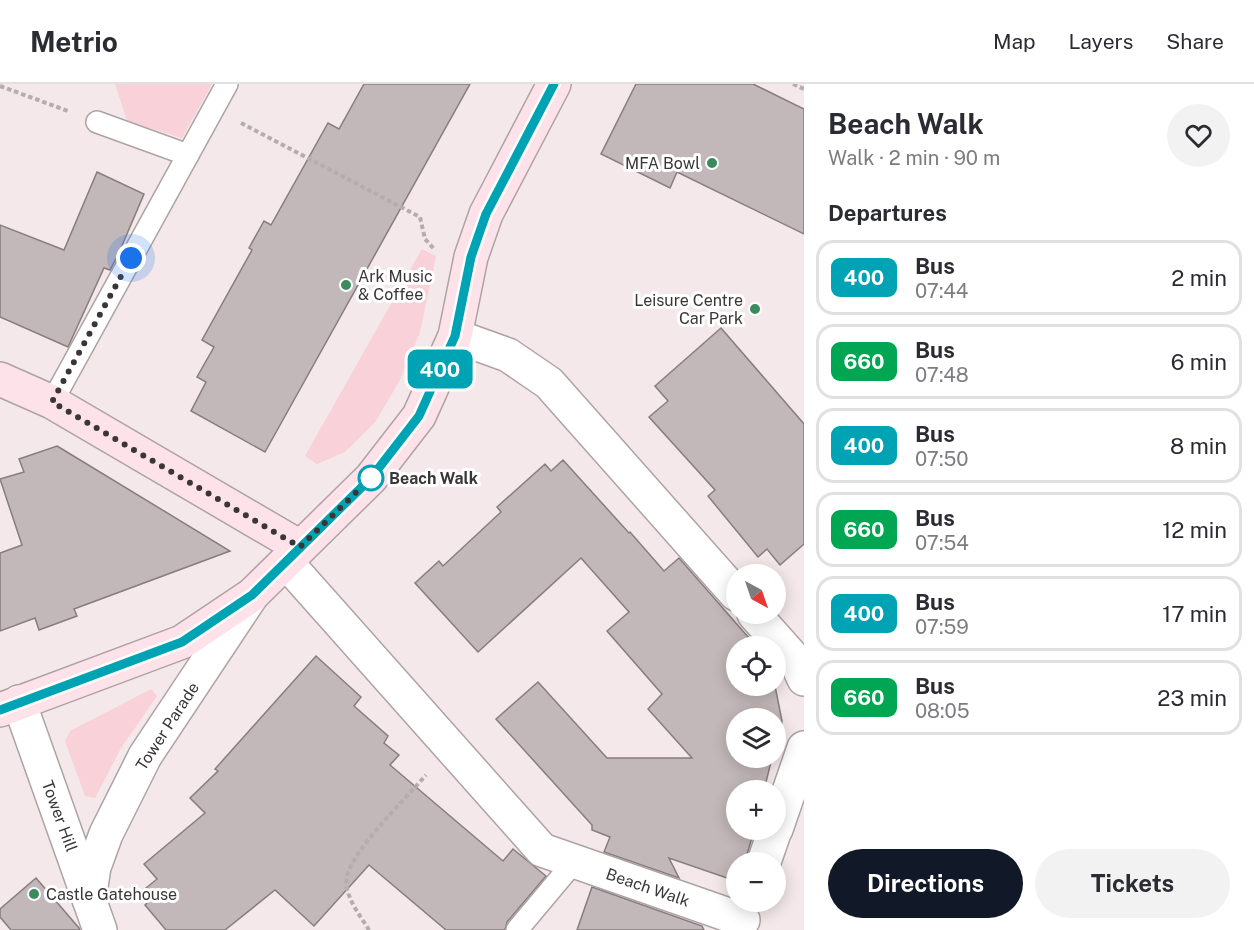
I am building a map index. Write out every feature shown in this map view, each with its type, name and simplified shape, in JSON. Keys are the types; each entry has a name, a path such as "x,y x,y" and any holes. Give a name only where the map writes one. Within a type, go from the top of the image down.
{"main road":[{"path":"9,706 182,642 252,595 371,478 419,416 455,336 471,257 486,214 554,84"},
{"path":"0,380 52,402 293,554"}],"street":[{"path":"455,336 508,356 549,383 726,583"},
{"name":"Beach Walk","path":"293,554 450,748 542,850 745,917"},
{"name":"Tower Parade","path":"89,898 94,867 106,834 145,756 252,595"},
{"path":"763,624 796,660 804,679"},
{"name":"Tower Hill","path":"9,706 89,898 100,930"},
{"path":"786,798 804,748"}],"lane":[{"path":"52,402 226,84"},
{"path":"97,122 188,155"},
{"path":"517,930 574,862"}],"path":[{"path":"794,84 804,89"},
{"path":"0,86 97,122"},
{"path":"213,108 420,217 425,239 436,251"},
{"path":"369,930 350,897 346,877 357,854 450,748"}],"shaded area":[{"path":"115,84 212,84 182,138 127,121"},
{"path":"422,249 436,256 420,332 400,380 376,421 345,452 317,464 305,456"},
{"path":"151,689 157,696 121,748 95,798 85,796 65,741 70,731"}],"building":[{"path":"364,84 470,84 265,452 191,411 206,382 197,377 214,347 202,340 252,250 249,248 264,221 271,225 328,123 339,129"},
{"name":"MFA Bowl","path":"636,84 753,84 804,109 804,234 677,172 670,188 601,154"},
{"path":"97,172 144,194 118,255 110,270 104,268 68,347 0,317 0,225 64,250"},
{"path":"721,328 804,424 804,544 781,564 767,549 758,557 708,496 715,490 649,417 668,401 655,386"},
{"path":"57,446 230,551 74,609 77,616 39,630 35,618 0,631 0,553 22,545 0,479 24,472 19,459"},
{"path":"563,460 664,571 679,558 726,612 726,624 737,624 747,636 726,636 726,696 777,696 779,708 726,708 726,768 770,768 766,780 726,780 726,840 751,840 748,852 726,852 726,878 669,858 679,878 604,852 610,837 592,830 592,825 496,719 538,682 607,758 692,758 648,709 662,694 607,631 629,612 581,558 478,652 415,583 439,561 443,566 501,512 497,507 545,464 551,471"},
{"path":"316,656 361,697 354,706 388,736 384,743 399,755 390,765 503,861 513,849 546,876 507,922 505,930 446,930 369,865 314,926 275,890 225,930 166,930 145,905 153,897 146,888 157,879 144,864 205,813 190,798 218,771 215,769"},
{"name":"Castle Gatehouse","path":"36,878 80,930 11,930 0,917 0,909"},
{"path":"592,887 702,926 704,930 577,930"}],"bus line":[{"name":"400","path":"0,710 182,642 252,595 371,478 419,416 455,336 471,257 486,214 554,84"}],"place":[{"name":"MFA Bowl","path":"712,163"},
{"name":"Ark Music & Coffee","path":"346,285"},
{"name":"Leisure Centre Car Park","path":"755,309"},
{"name":"Beach Walk","path":"371,478"},
{"name":"Castle Gatehouse","path":"34,894"}],"route":[{"path":"131,258 52,402 300,547 371,478"}]}
